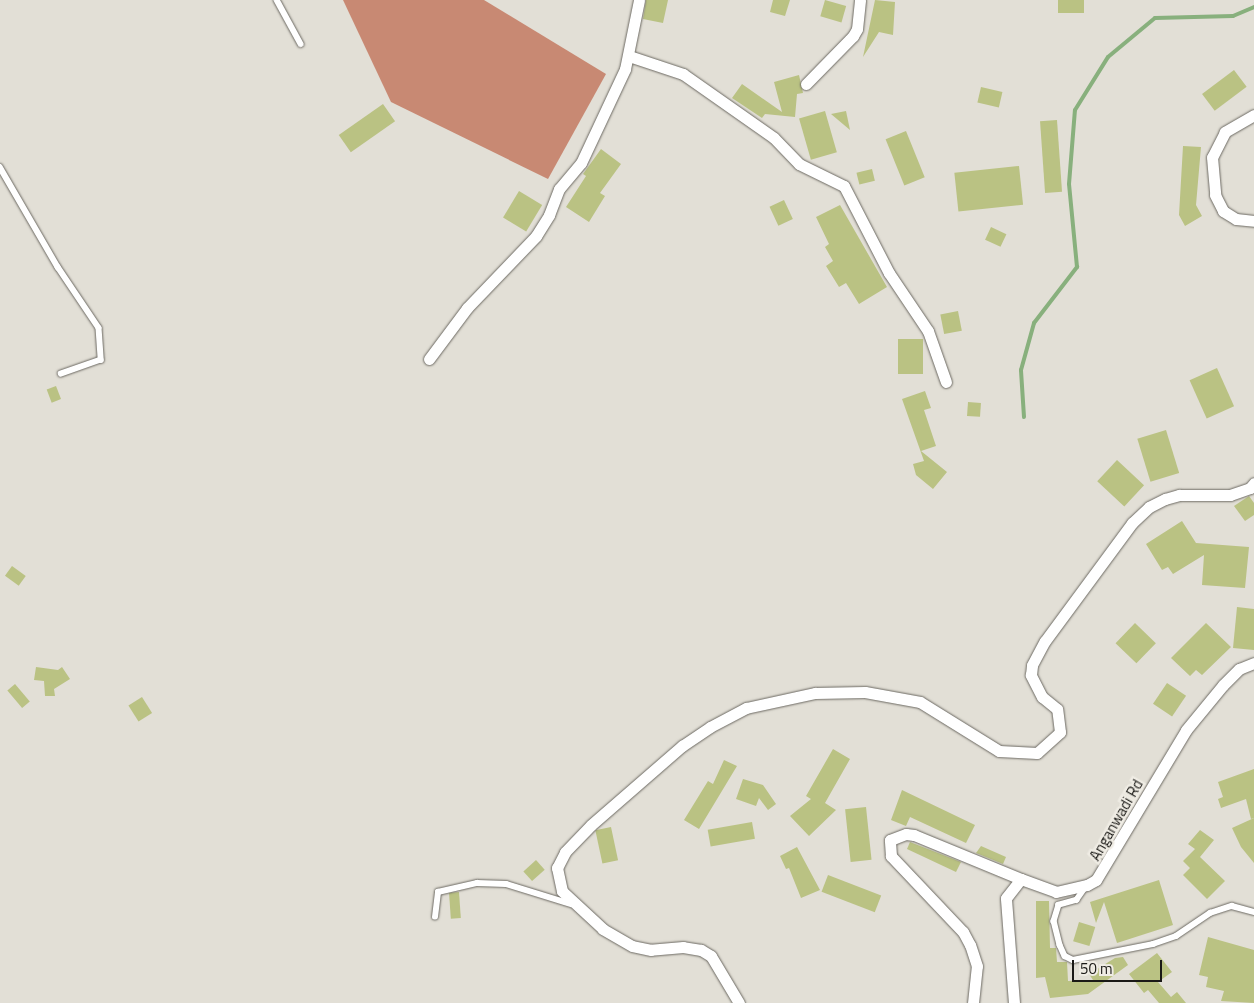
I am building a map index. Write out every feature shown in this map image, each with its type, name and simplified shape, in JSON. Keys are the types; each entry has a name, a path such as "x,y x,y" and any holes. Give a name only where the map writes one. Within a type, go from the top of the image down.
{"street":[{"path":"429,359 467,308 536,236 549,215 559,189 581,163 592,144 629,56 639,0"},
{"path":"806,84 853,36 857,29 860,0"},
{"path":"629,56 683,74 774,138 799,164 844,186 889,273 928,331 946,382"},
{"path":"1254,115 1225,132 1212,157 1214,195 1223,211 1236,219 1254,221"},
{"path":"739,1003 711,956 701,950 683,947 651,950 632,946 603,929 574,905 562,892 557,880 557,868 566,852 591,825 682,746 746,708 815,693 866,692 920,702 999,751 1037,753 1060,732 1057,709 1042,697 1031,675 1032,665 1045,641 1132,523 1149,507 1165,499 1179,495 1230,495 1250,488 1254,483"},
{"name":"Anganwadi Rd","path":"1087,885 1102,873 1186,730 1223,685 1239,669 1254,663"},
{"path":"973,1003 977,966 970,945 962,932 891,856 890,840 906,834 914,835 1056,892 1087,885"},
{"path":"1014,1003 1004,905 1021,879"}],"lane":[{"path":"277,0 301,44"},
{"path":"0,167 58,267 99,328 101,360 61,374"},
{"path":"435,917 438,892 477,883 506,884 574,905"},
{"path":"1087,885 1077,900 1058,905 1054,921 1055,934 1062,950 1073,960 1153,944 1176,936 1210,913 1232,906 1254,912"}],"shaded area":[{"path":"343,0 484,0 606,74 548,179 391,102"}],"building":[{"path":"646,0 668,0 663,23 643,19"},
{"path":"773,0 790,0 785,16 770,12"},
{"path":"825,0 846,6 841,22 820,16"},
{"path":"875,0 895,2 893,35 879,32 863,57"},
{"path":"1058,0 1084,0 1084,13 1058,13"},
{"path":"1234,70 1247,87 1215,111 1202,94"},
{"path":"799,75 803,93 797,94 795,117 765,114 762,118 732,98 742,84 782,112 774,82"},
{"path":"981,87 1002,92 999,108 977,103"},
{"path":"383,104 395,121 351,152 339,135"},
{"path":"825,111 837,152 811,160 799,118"},
{"path":"846,111 850,130 831,114"},
{"path":"1057,120 1062,192 1045,193 1040,121"},
{"path":"906,131 925,177 904,186 886,139"},
{"path":"1183,146 1201,147 1196,205 1202,216 1185,226 1179,215"},
{"path":"601,149 621,164 600,193 605,196 589,222 566,207 586,176 583,174"},
{"path":"1019,166 1023,205 958,212 954,173"},
{"path":"872,169 875,181 859,185 856,173"},
{"path":"519,191 542,205 526,231 503,218"},
{"path":"784,200 793,219 778,226 769,207"},
{"path":"840,205 887,287 859,304 846,283 839,287 826,266 833,261 825,247 829,244 816,217"},
{"path":"991,227 1006,234 1000,247 985,240"},
{"path":"958,311 962,331 944,334 940,314"},
{"path":"898,339 923,339 923,374 898,374"},
{"path":"1217,368 1234,406 1207,419 1190,380"},
{"path":"56,386 61,399 52,403 47,390"},
{"path":"925,391 931,408 924,410 936,446 921,451 947,472 933,489 916,475 913,464 924,461 902,399"},
{"path":"968,402 981,403 980,417 967,416"},
{"path":"1166,430 1179,473 1150,482 1137,439"},
{"path":"1117,460 1144,485 1124,506 1097,481"},
{"path":"1249,496 1254,503 1254,515 1245,521 1234,506"},
{"path":"1182,521 1196,543 1249,547 1245,588 1202,585 1204,555 1173,574 1168,567 1162,570 1146,544"},
{"path":"12,566 26,576 19,586 5,576"},
{"path":"1237,607 1254,609 1254,650 1233,648"},
{"path":"1135,623 1156,643 1136,663 1116,643"},
{"path":"1206,623 1231,647 1202,675 1196,670 1190,676 1171,658"},
{"path":"36,667 58,670 62,667 70,679 54,689 55,696 45,696 44,681 34,680"},
{"path":"1167,683 1186,696 1172,717 1153,704"},
{"path":"15,684 30,702 22,708 7,690"},
{"path":"142,697 152,713 138,722 128,705"},
{"path":"833,749 850,759 825,803 836,810 809,836 790,816 811,799 806,796"},
{"path":"724,760 737,766 699,829 684,820 708,781 713,784"},
{"path":"1254,769 1254,818 1251,819 1246,799 1221,808 1218,799 1223,797 1218,782"},
{"path":"743,779 763,785 776,804 768,810 759,798 756,806 736,799"},
{"path":"902,790 975,825 966,843 910,817 906,826 891,820"},
{"path":"866,807 872,860 851,862 845,809"},
{"path":"1254,818 1254,863 1241,847 1232,828"},
{"path":"752,822 755,839 711,847 708,830"},
{"path":"611,827 618,860 602,864 595,830"},
{"path":"1200,830 1214,840 1200,857 1225,881 1207,899 1183,875 1190,868 1183,861 1195,849 1188,844"},
{"path":"910,842 961,862 956,872 907,849"},
{"path":"981,846 1006,857 1003,864 976,853"},
{"path":"797,847 820,890 801,898 789,868 786,869 780,856"},
{"path":"536,860 545,870 532,881 523,871"},
{"path":"828,875 881,895 875,912 822,892"},
{"path":"1159,880 1173,925 1117,943 1104,902 1096,923 1090,902"},
{"path":"459,892 461,918 451,919 449,893"},
{"path":"1036,901 1049,901 1050,948 1056,948 1057,962 1067,962 1068,981 1093,980 1089,974 1115,958 1123,957 1128,965 1088,994 1050,998 1045,977 1036,978"},
{"path":"1079,922 1095,927 1089,946 1073,941"},
{"path":"1208,937 1254,950 1254,1003 1221,1001 1224,991 1206,987 1208,977 1199,975"},
{"path":"1157,953 1172,972 1158,982 1171,997 1177,992 1186,1003 1159,1003 1148,990 1144,993 1129,974"}],"waterway":[{"path":"1024,417 1021,370 1034,323 1077,267 1069,184 1075,110 1108,57 1155,18 1233,16 1254,7"}]}
